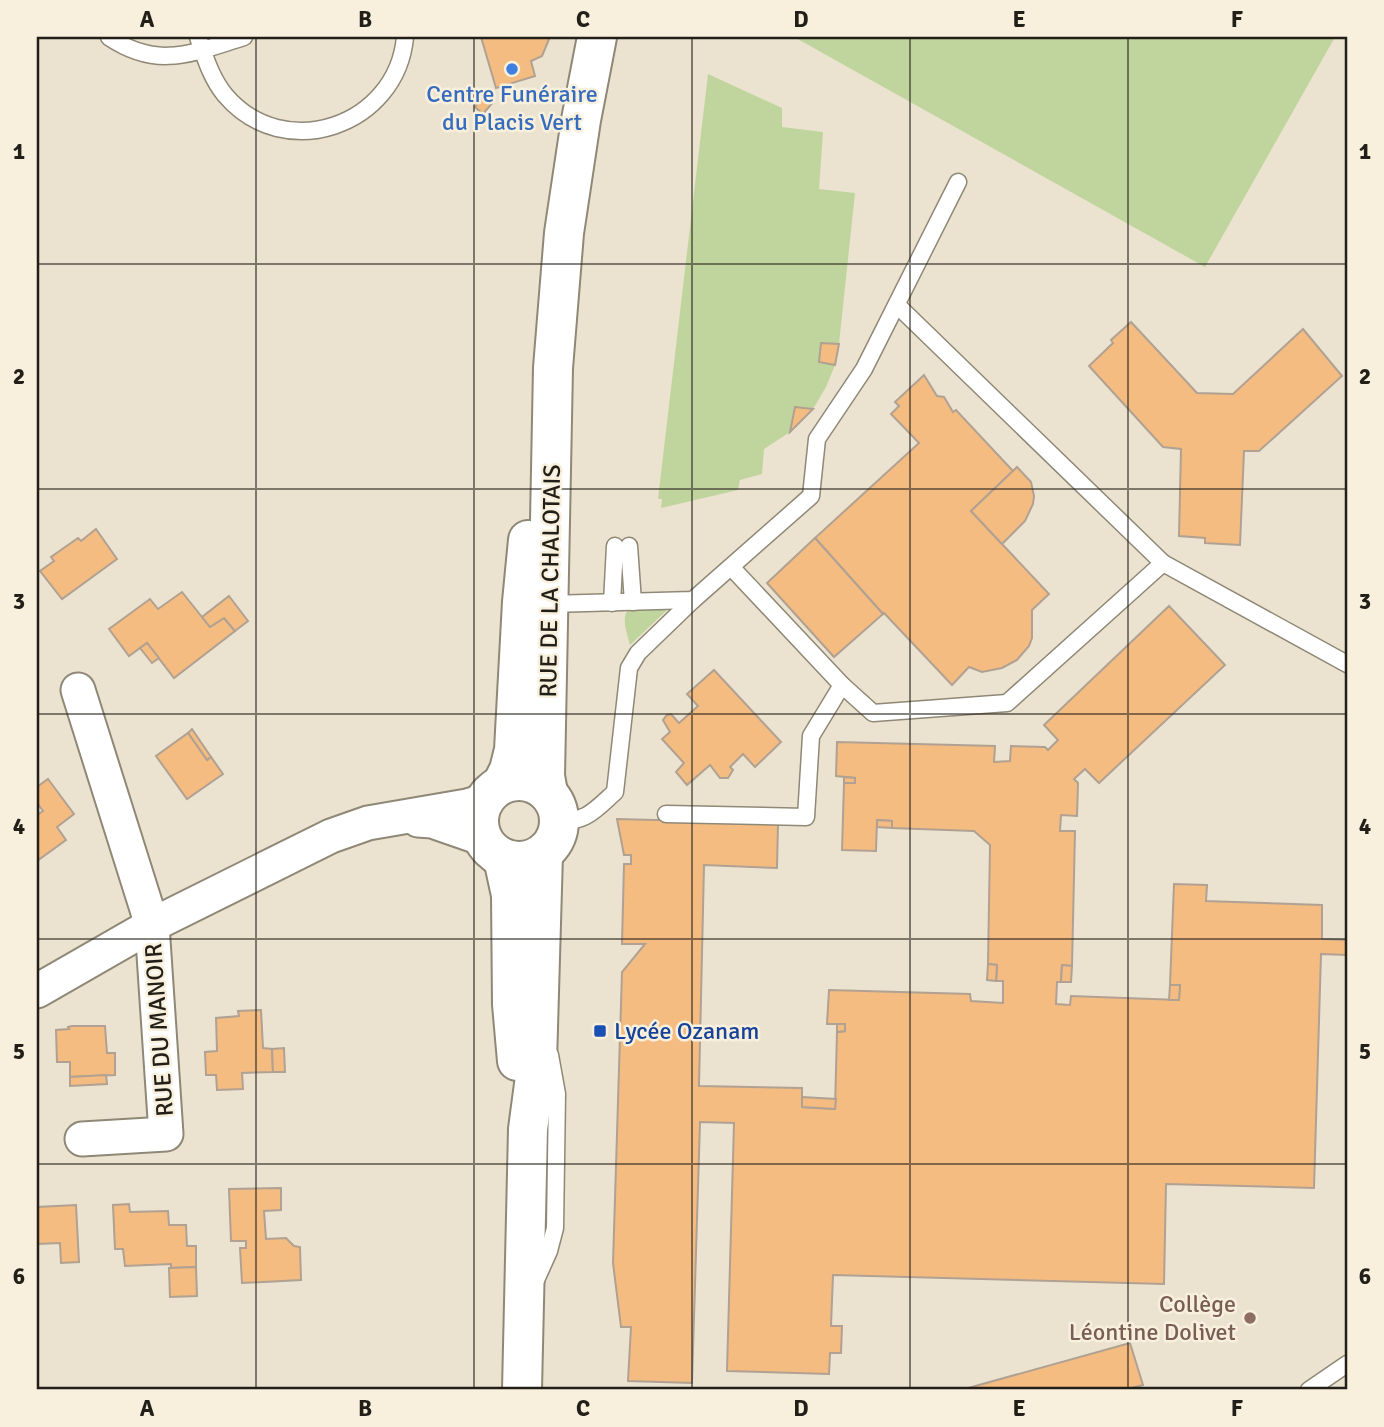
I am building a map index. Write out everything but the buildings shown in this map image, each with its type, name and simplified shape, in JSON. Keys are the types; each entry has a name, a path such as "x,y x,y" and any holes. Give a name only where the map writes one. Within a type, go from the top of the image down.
{"main road":[{"name":"RUE DE LA CHALOTAIS","path":"554,806 545,776 553,368 564,233 597,37"},
{"name":"RUE DE LA CHALOTAIS","path":"493,792 509,769 514,750 522,602 536,473 553,368"},
{"path":"492,848 516,862 543,854 552,844 558,832 554,806 538,786 526,781 513,781 493,792 479,813 478,825 492,848 511,895 512,1004 517,1064 528,1129"},
{"path":"522,1390 528,1129 537,1062 543,854"}],"street":[{"name":"RUE DU MANOIR","path":"78,690 152,925 166,1134 82,1139"},
{"name":"RUE DU MANOIR","path":"37,991 152,925 331,836 368,823 467,806 493,792"},
{"name":"RUE DU MANOIR","path":"395,818 432,821 492,848"}],"lane":[{"path":"109,37 137,52 159,56 182,56 200,43 244,37"},
{"path":"200,43 216,83 237,106 262,122 276,127 311,131 340,125 367,109 379,97 396,71 405,37"},
{"path":"554,806 573,822 591,813 615,792 629,668 638,653 811,496 817,439 864,369 958,182"},
{"path":"897,305 1163,563 1347,664"},
{"path":"612,603 622,546 633,602"},
{"path":"732,568 842,685 873,713 1007,703 1163,563"},
{"path":"550,604 694,600"},
{"path":"666,814 806,817 811,736 842,685"},
{"path":"525,1304 549,1251 555,1228 557,1094 554,1070 539,1017"},
{"path":"1309,1390 1347,1364"}],"green space":[{"path":"794,37 1335,37 1205,267"},
{"path":"708,74 782,108 782,127 823,132 819,189 855,193 839,344 821,343 819,362 835,365 826,387 813,409 795,407 790,432 764,449 762,474 740,480 738,490 661,508 662,499 658,499"},
{"path":"666,607 666,611 630,645 625,620 627,611 630,608"}],"place":[{"name":"Centre Funéraire du Placis Vert","path":"512,69"},
{"name":"Lycée Ozanam","path":"600,1031"},
{"name":"Collège Léontine Dolivet","path":"1250,1318"}]}
